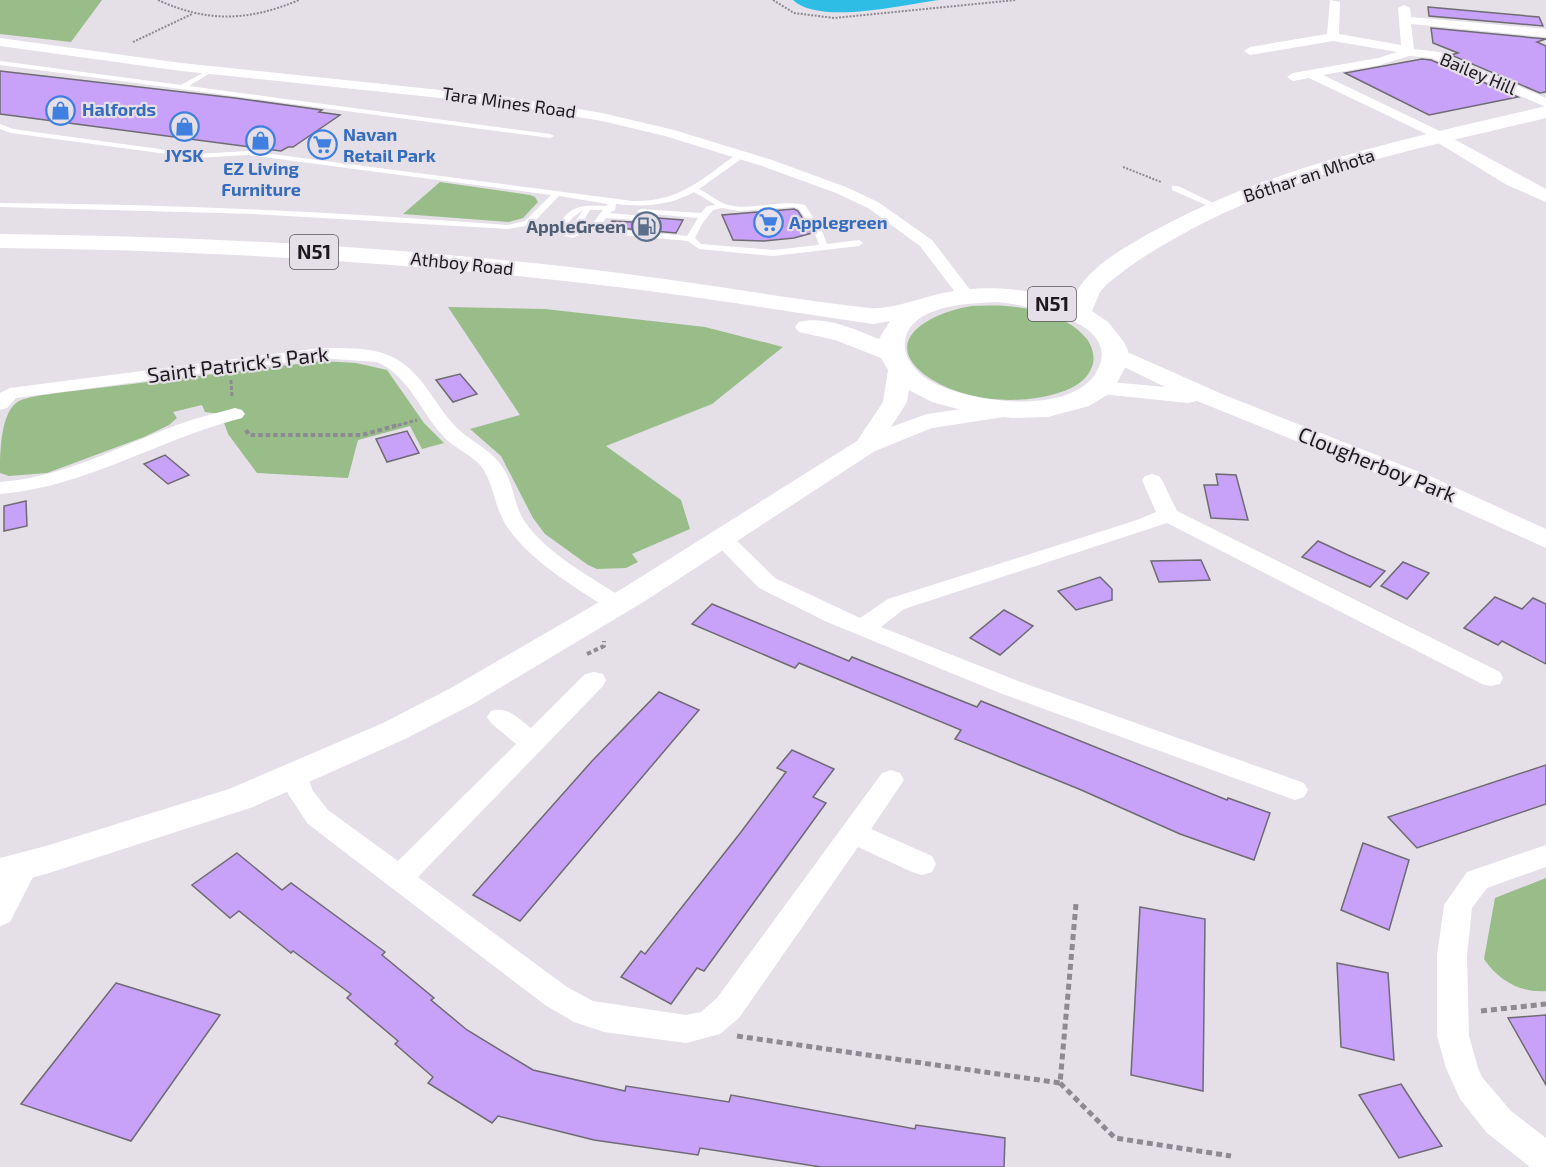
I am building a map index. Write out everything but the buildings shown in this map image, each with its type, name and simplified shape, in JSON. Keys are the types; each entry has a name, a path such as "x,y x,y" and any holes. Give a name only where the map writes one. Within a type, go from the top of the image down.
{"main road":[{"name":"Bóthar an Mhota","path":"1025,298 1091,286 1162,234 1218,207 1268,187 1441,137 1546,112"},
{"name":"Athboy Road","path":"0,241 125,242 413,259 626,281 873,316 921,308"},
{"name":"Athboy Road","path":"0,257 239,264 470,282 614,299 841,333 896,361"},
{"name":"Bóthar an Mhota","path":"1078,315 1091,286"},
{"name":"N51","path":"1100,388 1077,401 1052,407 1004,410 954,402 931,393 896,361 891,336 903,320 921,308 940,301 967,296 1025,298 1052,304 1095,324 1109,339 1116,354"},
{"path":"1100,388 1113,374 1116,354"}],"street":[{"path":"1333,37 1334,2"},
{"name":"Bailey Hill","path":"1408,51 1404,14 1544,33"},
{"name":"Bailey Hill","path":"1250,51 1333,37 1424,53 1444,59 1546,103"},
{"name":"Tara Mines Road","path":"0,42 210,71 420,91 539,106 620,121 741,155 841,190 892,217 926,243 967,296"},
{"name":"Bailey Hill","path":"1293,77 1398,57 1408,51"},
{"path":"1311,74 1441,137 1514,181 1546,196"},
{"name":"Saint Patrick's Park","path":"0,404 10,394 31,390 320,353 344,353 385,358 399,366 454,436 494,469 508,509 517,525 609,610"},
{"path":"1116,354 1205,397"},
{"path":"866,446 895,402 896,361"},
{"path":"1100,388 1205,397"},
{"name":"Clougherboy Park","path":"1205,397 1481,507 1546,540"},
{"path":"0,914 12,869 241,798 394,731 462,696 609,610 866,446 927,421 1004,410"},
{"path":"0,488 25,488 74,474 200,423 235,414"},
{"path":"1152,480 1168,515 1491,678"},
{"path":"863,628 896,604 1145,525 1168,515"},
{"path":"722,539 766,582 863,628 1009,687 1295,790"},
{"path":"400,878 594,680"},
{"path":"500,717 532,743"},
{"path":"295,775 301,794 312,812 556,996 585,1012 604,1017 686,1029 709,1024 728,1008 891,780"},
{"path":"853,833 922,864"},
{"path":"1546,856 1478,880 1458,905 1452,956 1453,1036 1462,1068 1471,1088 1499,1122 1546,1159"}],"lane":[{"path":"0,63 550,136"},
{"path":"183,87 210,71"},
{"path":"0,126 11,131 196,156 248,153 557,193 606,211 696,227"},
{"path":"696,227 606,211 592,207 581,206 560,229 560,233 572,235 592,230 606,211 656,204 676,198 741,155"},
{"path":"692,188 722,206"},
{"path":"1175,188 1218,207"},
{"path":"0,205 202,208 373,216 508,227 528,223 557,193"},
{"path":"824,248 818,231 802,207 794,205 739,209 722,206 710,208 696,227 699,246 773,253 824,248 859,243"},
{"path":"592,207 588,208 575,228 592,230 696,227"},
{"path":"850,236 869,251"}],"path":[{"path":"158,0 192,14 214,17 248,15 286,6 299,0"},
{"path":"773,0 781,8 811,18 834,18 1016,0"},
{"path":"975,0 976,4"},
{"path":"102,57 192,14"},
{"path":"1123,167 1175,188"},
{"path":"230,365 232,410 249,435 362,435 436,416"},
{"path":"1060,1083 1076,904"},
{"path":"1453,1014 1546,1004"},
{"path":"730,1035 1060,1083 1115,1138 1231,1156"}],"green space":[{"path":"0,0 102,0 71,42 0,34"},
{"path":"440,182 530,195 538,202 523,218 509,222 403,214"},
{"path":"972,306 1018,307 1049,314 1063,320 1076,328 1091,346 1093,361 1091,369 1081,382 1066,390 1040,397 1008,400 959,392 931,379 915,365 908,352 908,341 915,330 926,322 956,309"},
{"path":"448,307 545,309 705,327 783,347 712,404 606,446 681,500 690,529 632,554 638,562 626,568 597,569 545,534 533,518 501,456 470,429 520,415"},
{"path":"322,361 356,363 387,370 424,423 444,443 422,449 410,426 358,440 348,478 257,473 228,434 221,414 205,412 202,405 173,412 177,418 169,425 144,437 47,473 9,476 0,473 2,434 5,423 13,406 23,399"},
{"path":"1546,878 1546,991 1527,990 1503,979 1484,959 1495,898"}],"water":[{"path":"793,0 938,0 884,9 841,12 805,7"}],"place":[{"name":"Halfords","path":"61,110"},
{"name":"JYSK","path":"184,127"},
{"name":"EZ Living Furniture","path":"261,140"},
{"name":"Navan Retail Park","path":"322,145"},
{"name":"Applegreen","path":"768,223"},
{"name":"AppleGreen","path":"647,227"}]}
